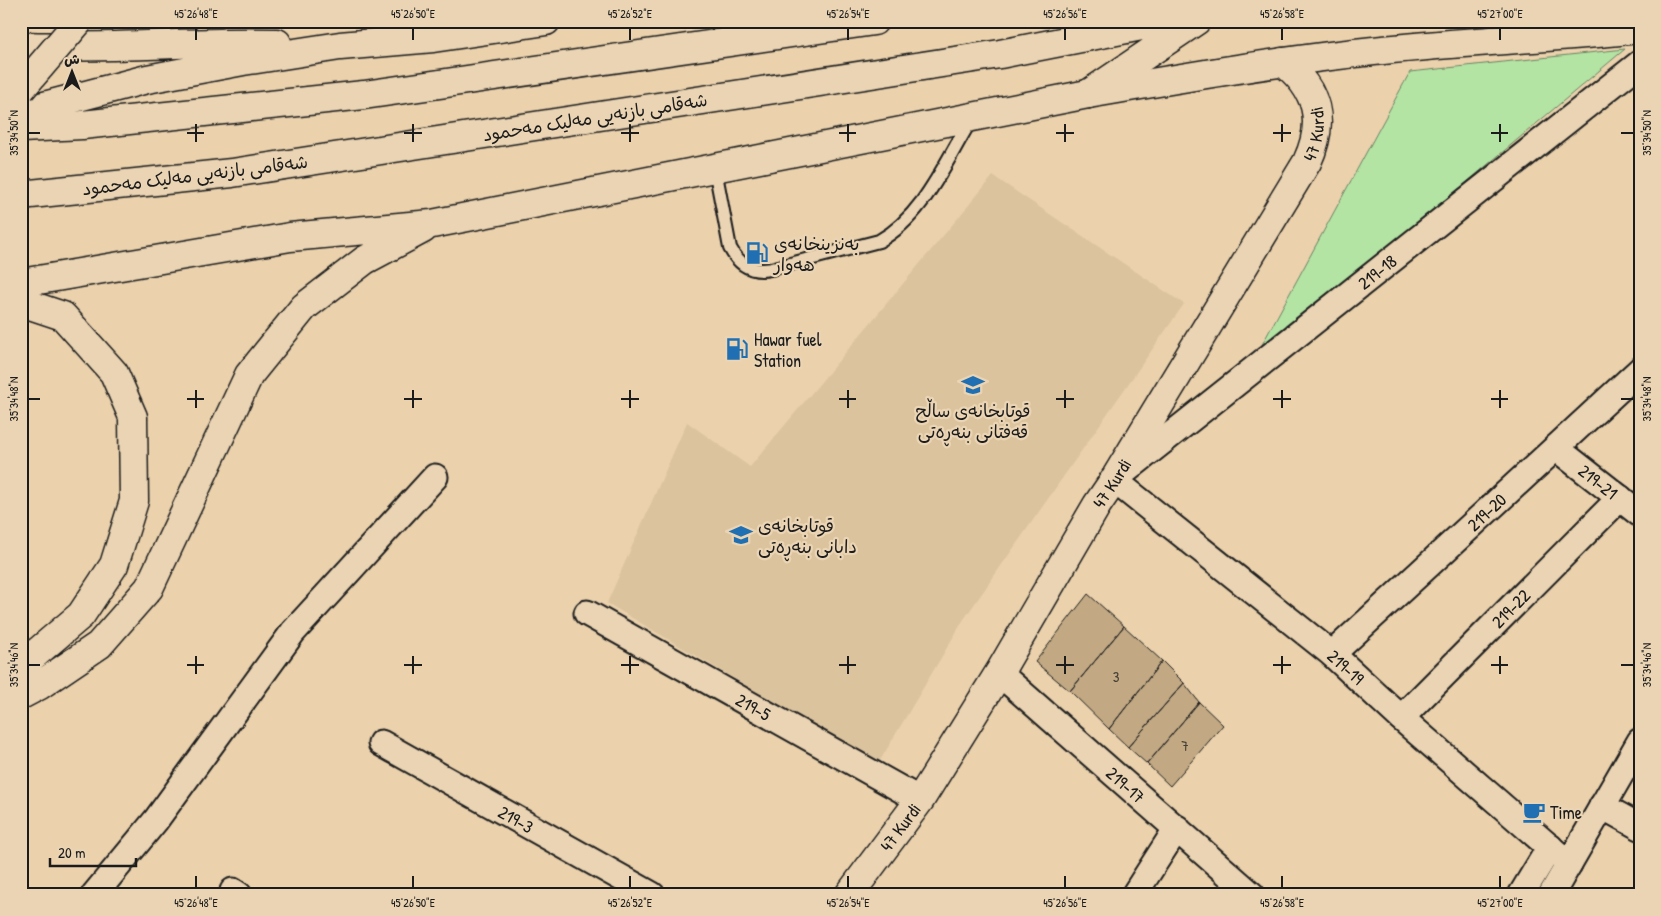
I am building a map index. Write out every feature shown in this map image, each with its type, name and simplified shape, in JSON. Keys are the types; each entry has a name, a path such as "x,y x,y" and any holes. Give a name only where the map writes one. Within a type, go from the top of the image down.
{"main road":[{"path":"21,89 79,21"},
{"path":"433,38 476,21"},
{"path":"21,112 147,79 243,60 340,46 433,38 546,21"},
{"path":"21,128 82,125 364,94 874,21"},
{"name":"شەقامی بازنەیی مەلیک مەحمود","path":"21,195 232,173 1000,54 1167,21"},
{"path":"1088,94 1196,21"},
{"path":"21,283 290,237 432,224 715,169 974,115 1283,62 1502,38 1640,29"},
{"path":"21,46 91,47 216,41 340,46"},
{"name":"47 Kurdi","path":"849,895 920,800 999,673 1097,505 1302,170 1314,147 1318,131 1313,99 1306,85 1296,72 1283,62"},
{"path":"21,695 40,685 99,645 149,588 248,375 304,307 365,260 432,224"},
{"path":"21,302 63,316 114,373 133,417 134,501 114,565 81,615 21,666"}],"street":[{"name":"219-18","path":"1114,480 1640,62"},
{"name":"219-20","path":"1332,654 1640,370"},
{"name":"219-21","path":"1556,448 1640,514"},
{"path":"94,895 156,820 293,632 435,477"},
{"name":"219-19","path":"1114,480 1332,654 1401,718 1569,864"},
{"name":"219-22","path":"1401,718 1620,498"},
{"name":"219-5","path":"587,613 920,800"},
{"name":"219-17","path":"999,673 1252,895"},
{"path":"1551,895 1640,741"},
{"name":"219-3","path":"381,743 652,895"},
{"path":"1602,806 1640,827"},
{"path":"1134,895 1177,828"},
{"path":"1521,895 1550,847"}],"lane":[{"path":"715,169 730,248 734,255 747,267 755,270 771,269 879,241 891,234 912,214 921,202 974,115"}],"shaded area":[{"name":"قوتابخانەی ساڵح قەفتانی بنەڕەتی","path":"993,176 1184,304 964,619 878,764 607,603 687,422 750,467"}],"green space":[{"path":"1625,49 1252,363 1410,72"}],"building":[{"path":"1088,594 1124,626 1070,691 1035,662"},
{"path":"1124,626 1162,661 1109,729 1070,691"},
{"path":"1162,661 1184,683 1128,747 1109,729"},
{"path":"1184,683 1199,702 1147,764 1128,747"},
{"path":"1199,702 1223,725 1170,786 1147,764"}],"place":[{"name":"بەنزینخانەی ھەوار","path":"757,253"},
{"name":"Hawar fuel Station","path":"737,349"},
{"name":"قوتابخانەی ساڵح قەفتانی بنەڕەتی","path":"973,385"},
{"name":"قوتابخانەی دابانی بنەڕەتی","path":"741,535"},
{"name":"Time","path":"1534,812"}]}
